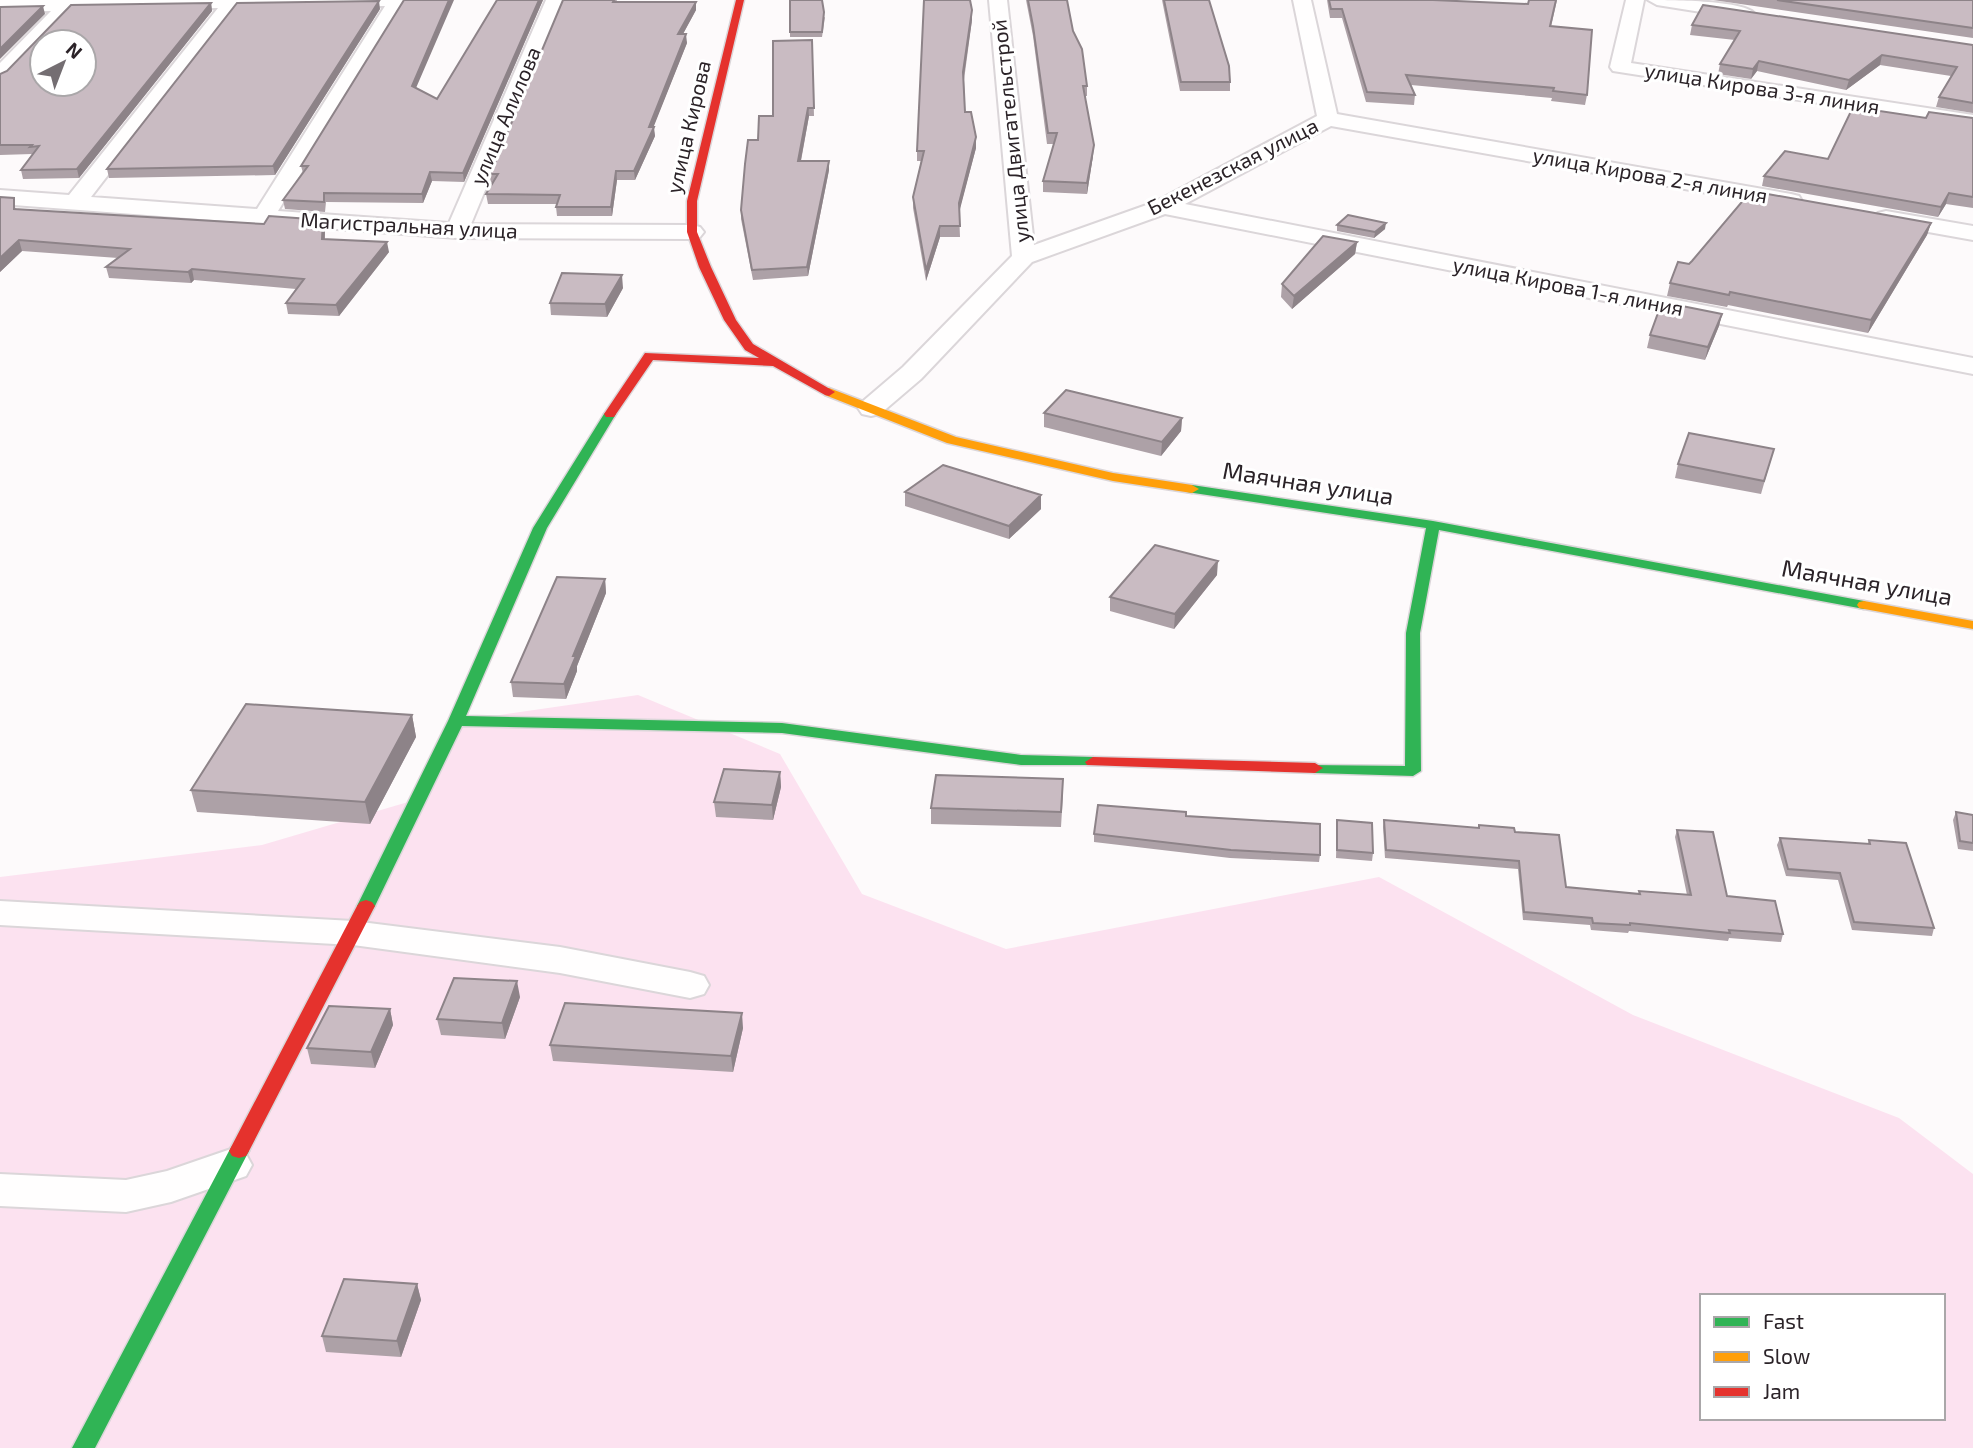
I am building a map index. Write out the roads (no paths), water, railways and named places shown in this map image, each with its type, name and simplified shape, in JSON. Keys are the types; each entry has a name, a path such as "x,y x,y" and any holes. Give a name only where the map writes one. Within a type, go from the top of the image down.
{"street":[{"path":"0,6 70,2 398,0"},
{"path":"262,219 398,0"},
{"name":"улица Алилова","path":"457,231 555,0"},
{"name":"улица Кирова","path":"740,0 692,201 692,232 730,320 749,347 774,362"},
{"name":"улица Двигательстрой","path":"871,408 912,373 1024,257 998,0"},
{"name":"Бекенезская улица","path":"1024,257 1163,207 1328,119 1302,0"},
{"name":"улица Кирова 3-я линия","path":"1634,0 1620,67 1973,121"},
{"path":"1657,0 1767,16"},
{"path":"74,204 233,1"},
{"path":"0,74 70,2"},
{"name":"улица Кирова 2-я линия","path":"1328,119 1808,204"},
{"name":"Магистральная улица","path":"0,197 262,219 457,231 692,232"},
{"name":"улица Кирова 1-я линия","path":"1163,207 1973,366"},
{"path":"1863,214 1973,233"},
{"name":"Маячная улица","path":"456,721 540,528 618,400 649,356 774,362 816,387 953,440 1113,477 1433,526 1973,625"},
{"path":"83,1448 353,933 456,721 782,727 1021,760 1413,771 1413,633 1433,526"},
{"path":"0,913 353,933 560,960 690,985"},
{"path":"0,1190 127,1196 171,1186 230,1165"}]}
